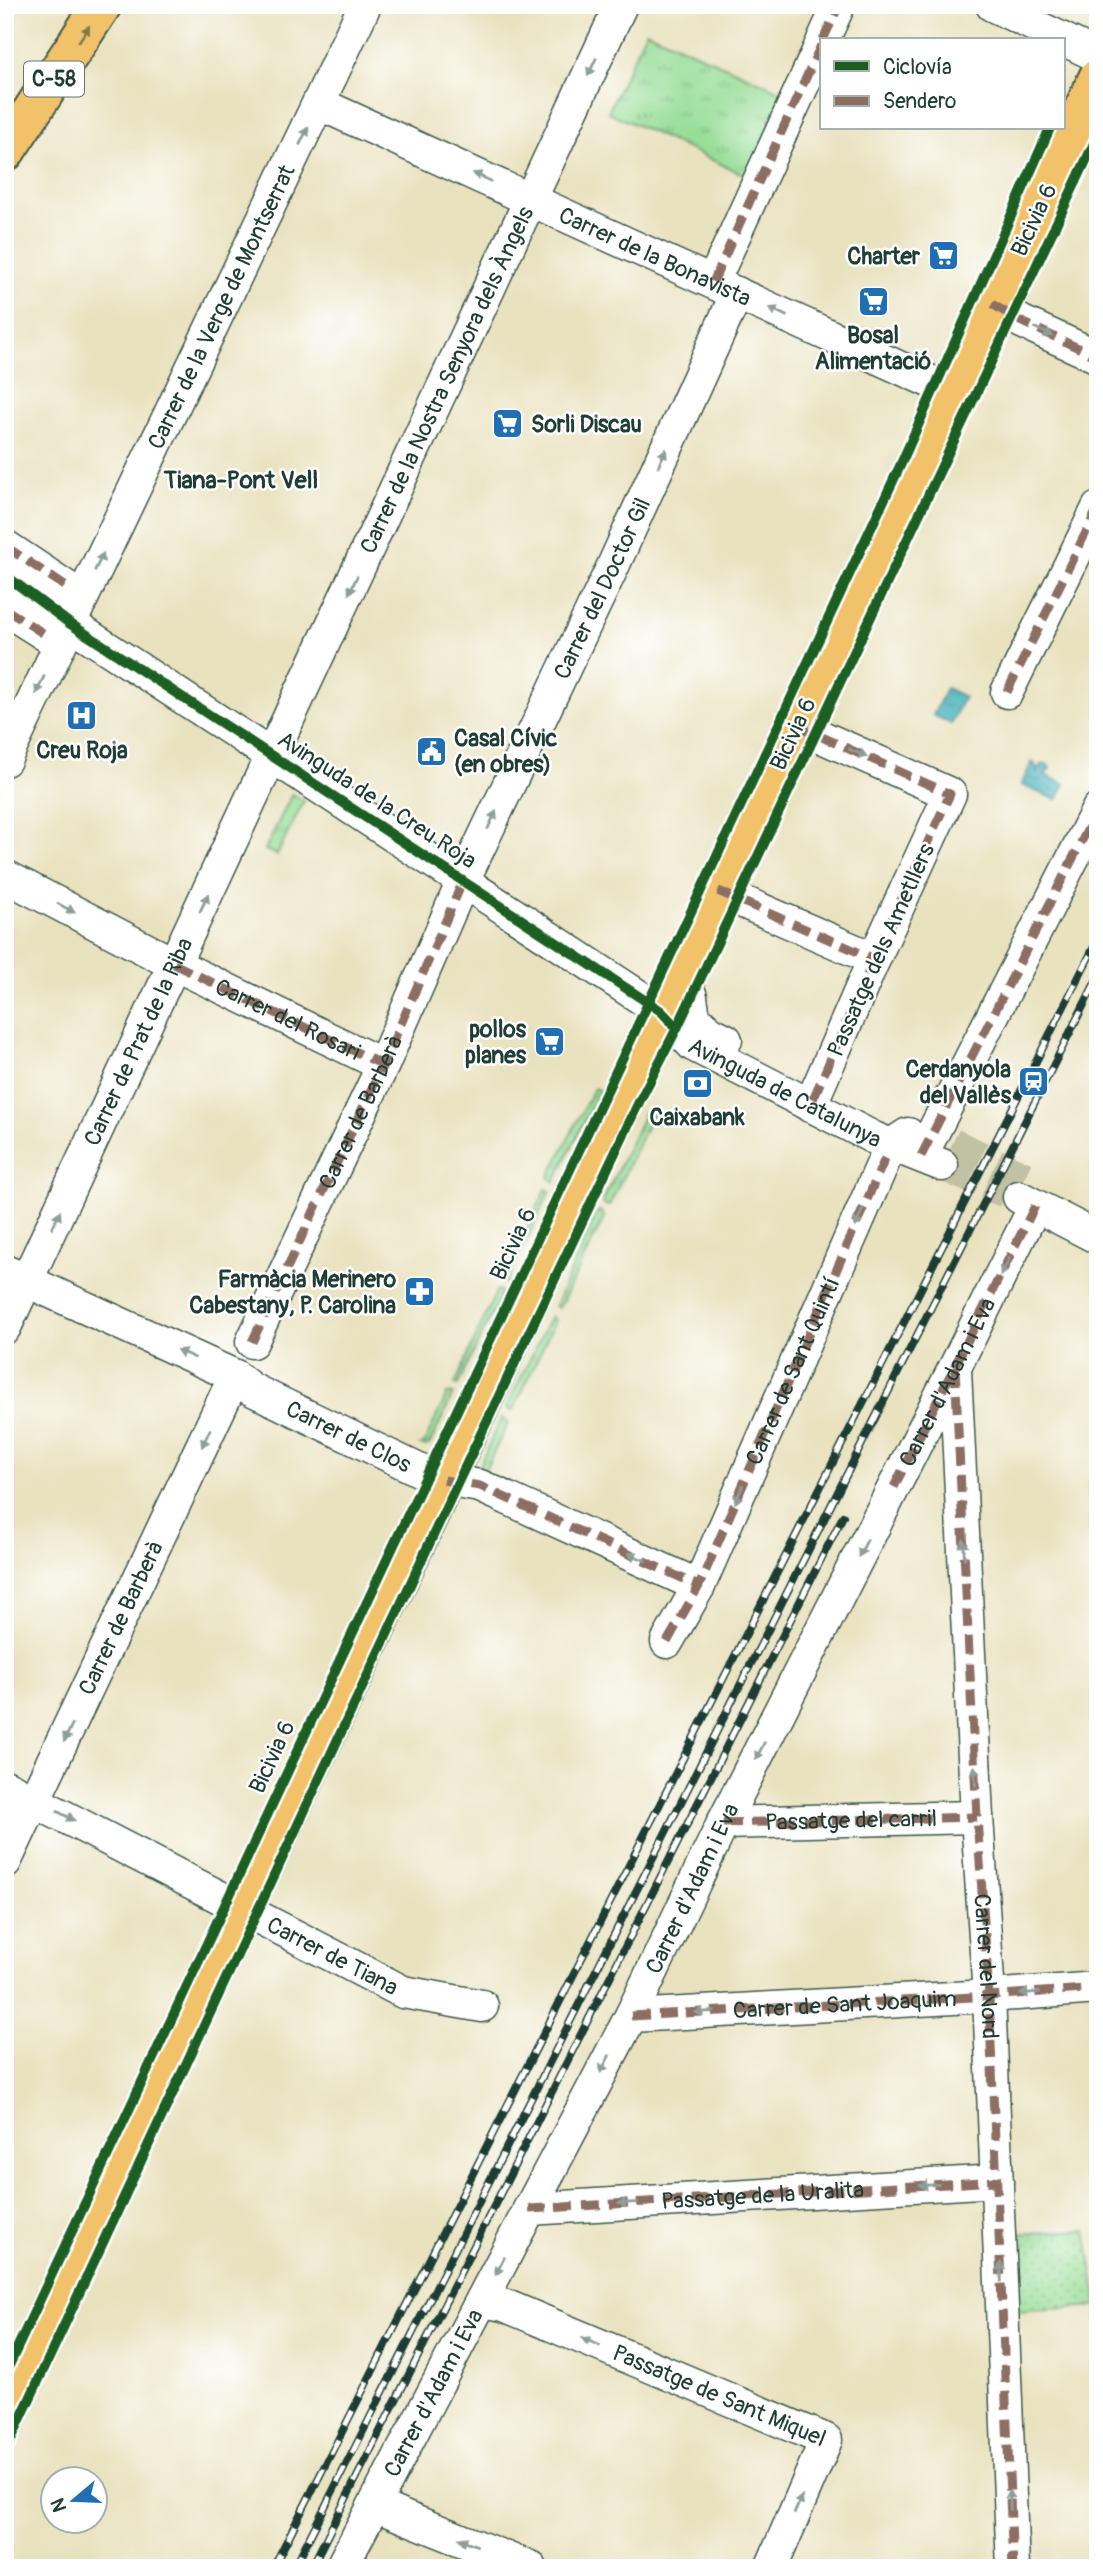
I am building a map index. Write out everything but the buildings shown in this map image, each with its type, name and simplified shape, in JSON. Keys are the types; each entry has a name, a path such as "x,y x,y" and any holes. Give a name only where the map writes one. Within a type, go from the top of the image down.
{"main road":[{"name":"C-58","path":"5,152 102,5"},
{"path":"5,2417 16,2364 244,1908 643,1050 672,1023 681,968 1098,78"}],"street":[{"name":"Carrer de la Verge de Montserrat","path":"5,760 59,630 320,104 365,5"},
{"name":"Carrer de la Nostra Senyora dels Àngels","path":"272,756 621,5"},
{"name":"Carrer del Doctor Gil","path":"824,38 839,5"},
{"path":"992,5 1062,38"},
{"path":"1064,39 1098,55"},
{"name":"Carrer del Doctor Gil","path":"463,881 614,564 820,48"},
{"name":"Carrer de la Bonavista","path":"320,104 951,391"},
{"path":"992,304 1022,322 1098,357"},
{"path":"1007,692 1098,508"},
{"path":"5,546 71,590"},
{"path":"5,575 59,630"},
{"path":"5,609 59,630"},
{"name":"Avinguda de la Creu Roja","path":"59,630 272,756 672,1023"},
{"name":"Passatge dels Ametllers","path":"795,725 950,794 923,858 874,959 815,1097"},
{"name":"Carrer de Prat de la Riba","path":"5,1327 16,1277 174,964 272,756"},
{"name":"Carrer de Sant Quintí","path":"667,1642 699,1586 917,1146 1098,809"},
{"name":"Carrer del Rosari","path":"5,876 174,964 383,1065"},
{"name":"Carrer de Barberà","path":"252,1342 383,1065 463,881"},
{"path":"718,891 874,959"},
{"name":"Avinguda de Catalunya","path":"681,968 691,997 694,1017 710,1032 815,1097"},
{"name":"Avinguda de Catalunya","path":"672,1023 917,1146"},
{"path":"1027,1194 1098,1213"},
{"path":"1027,1194 1098,1238"},
{"name":"Carrer d'Adam i Eva","path":"341,2568 631,2016 723,1823 955,1367 1027,1194"},
{"name":"Carrer de Clos","path":"16,1277 235,1376 251,1389 427,1474 480,1486 699,1586"},
{"name":"Carrer del Nord","path":"955,1367 977,1816 989,1996 1013,2568"},
{"name":"Carrer de Barberà","path":"5,1862 235,1376"},
{"name":"Carrer de Tiana","path":"5,1786 403,1992 482,2006"},
{"name":"Passatge del carril","path":"723,1823 977,1816"},
{"name":"Carrer de Sant Joaquim","path":"631,2016 1098,1988"},
{"name":"Passatge de la Uralita","path":"529,2209 997,2181"},
{"name":"Passatge de Sant Miquel","path":"482,2301 503,2305 826,2440 771,2568"},
{"path":"374,2505 531,2568"}],"green space":[{"path":"646,31 787,94 749,177 608,112"},
{"path":"292,794 304,801 277,855 265,850"},
{"path":"594,1088 599,1090 555,1182 549,1177"},
{"path":"645,1112 652,1115 609,1206 604,1204 603,1201"},
{"path":"546,1189 550,1191 506,1284 502,1280"},
{"path":"598,1211 602,1212 604,1218 559,1308 555,1306"},
{"path":"496,1292 502,1293 458,1385 455,1384"},
{"path":"551,1316 555,1321 511,1411 506,1408"},
{"path":"447,1394 453,1394 430,1444 421,1445 424,1444"},
{"path":"502,1417 508,1423 483,1474 479,1471 479,1466"},
{"path":"1086,2230 1098,2306 1016,2311 1013,2234"}],"water":[{"path":"946,688 964,697 951,724 933,715"},
{"path":"1032,762 1037,772 1042,764 1047,764 1050,769 1045,775 1065,784 1057,800 1021,785"}],"tunnel":[{"path":"952,1144 1027,1179"},
{"path":"942,1165 1006,1192"}],"railway":[{"path":"273,2568 1098,939"},
{"path":"294,2568 1098,977"},
{"path":"311,2568 843,1516"}],"marked path":[{"path":"824,38 839,5"},
{"path":"713,282 820,47"},
{"path":"992,304 1022,322 1098,357"},
{"path":"1007,692 1098,508"},
{"path":"5,546 71,590"},
{"path":"5,609 49,637"},
{"path":"795,725 950,794 810,1106"},
{"path":"921,1156 1098,809"},
{"path":"252,1342 383,1065 463,881"},
{"path":"718,891 874,959"},
{"path":"174,964 383,1065"},
{"path":"667,1642 699,1586 886,1156"},
{"path":"894,1487 1035,1206"},
{"path":"955,1367 977,1817 989,1996 1013,2568"},
{"path":"444,1480 480,1486 699,1586"},
{"path":"723,1823 977,1817"},
{"path":"631,2016 1098,1988"},
{"path":"529,2209 997,2181"}],"cycle path":[{"name":"Bicivia 6","path":"5,2374 900,466 1049,130"},
{"name":"Bicivia 6","path":"5,2452 458,1482 677,1028 1098,135"},
{"path":"5,575 69,623 661,1011 677,1028"}],"place":[{"name":"Charter","path":"943,256"},
{"name":"Bosal Alimentació","path":"873,301"},
{"name":"Sorli Discau","path":"508,424"},
{"name":"Creu Roja","path":"82,716"},
{"name":"Casal Cívic (en obres)","path":"431,751"},
{"name":"pollos planes","path":"549,1042"},
{"name":"Cerdanyola del Vallès","path":"1034,1082"},
{"name":"Caixabank","path":"697,1083"},
{"name":"Farmàcia Merinero Cabestany, P. Carolina","path":"419,1292"}],"district":[{"name":"Tiana-Pont Vell","path":"241,480"}]}
